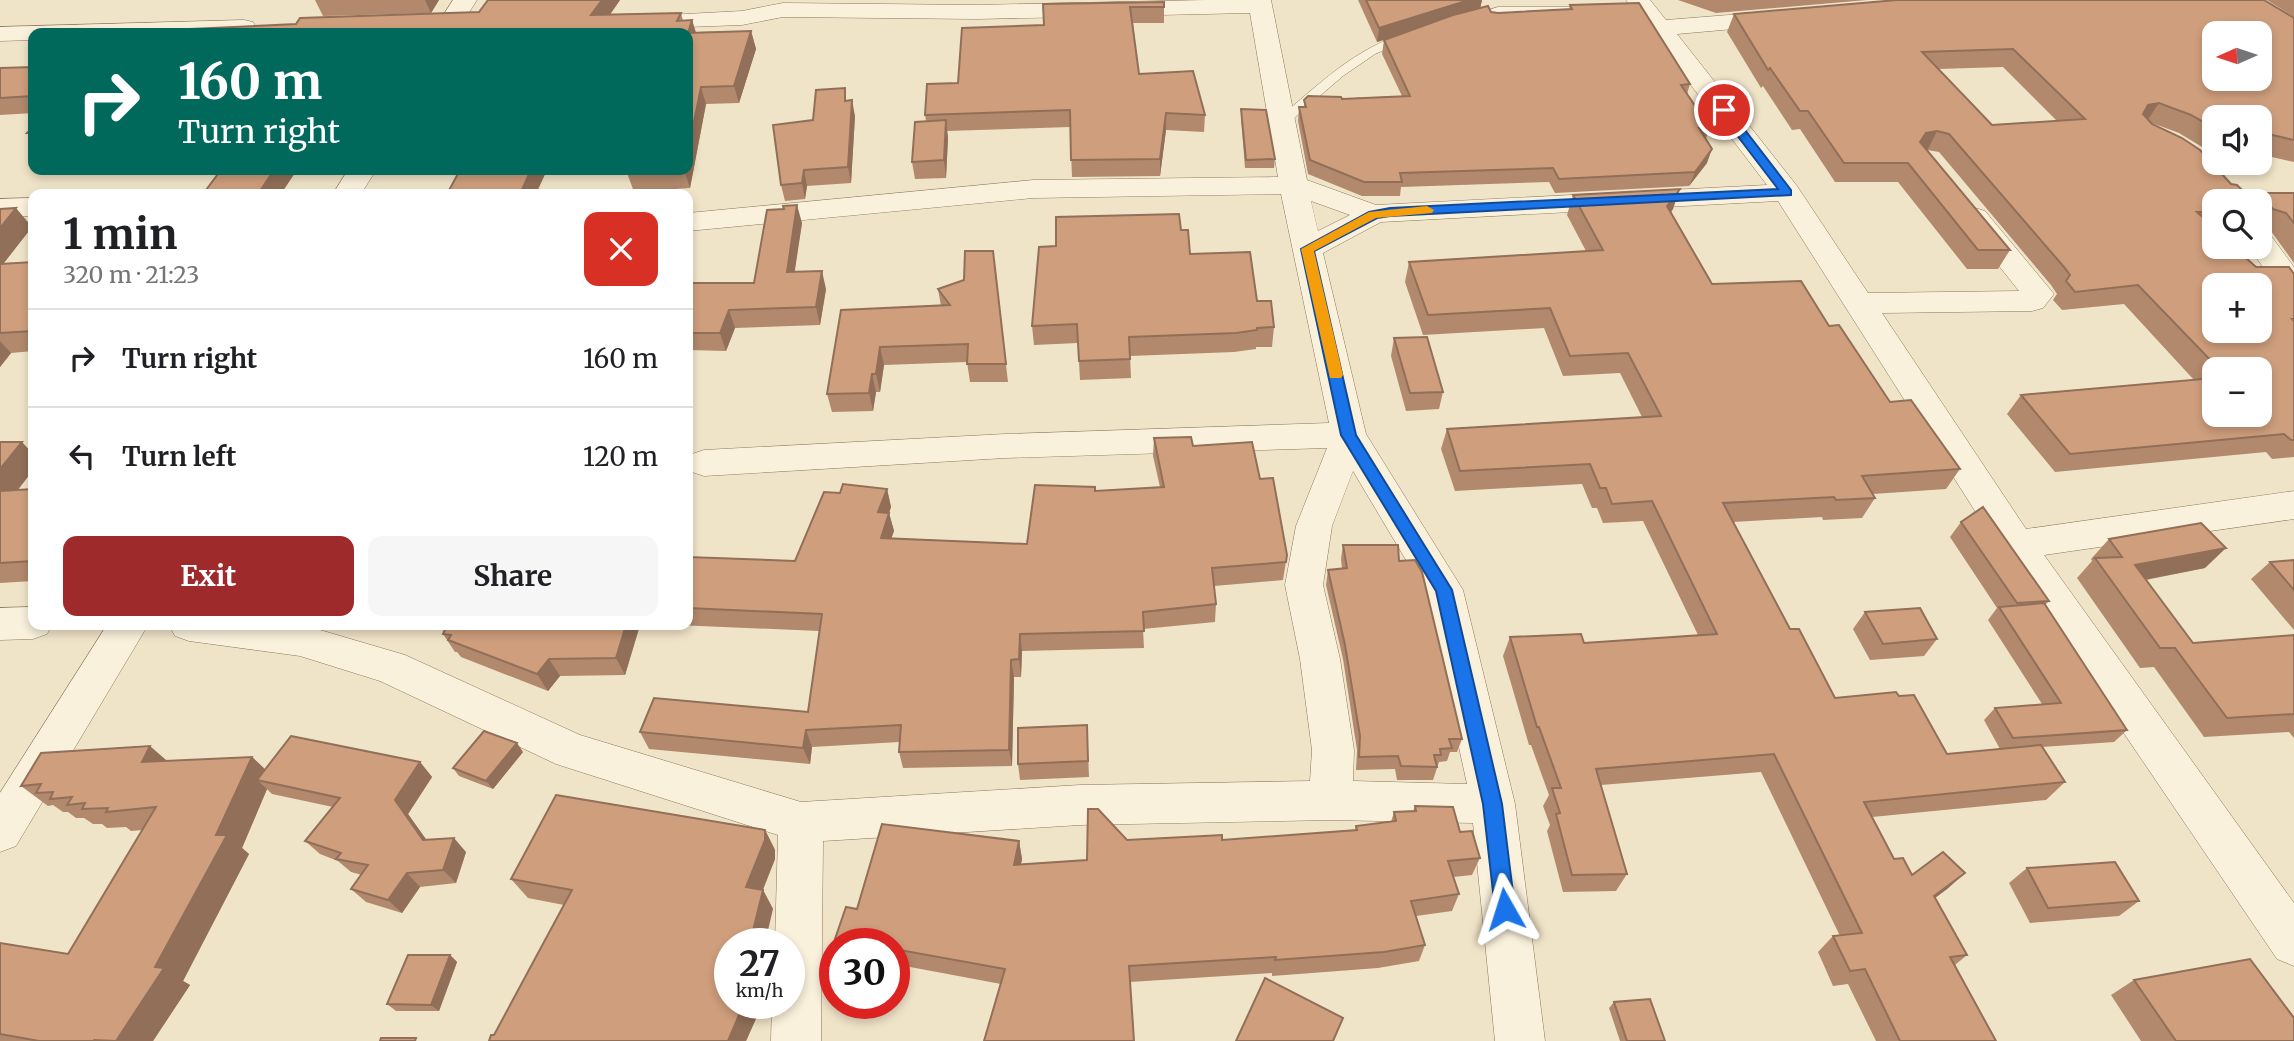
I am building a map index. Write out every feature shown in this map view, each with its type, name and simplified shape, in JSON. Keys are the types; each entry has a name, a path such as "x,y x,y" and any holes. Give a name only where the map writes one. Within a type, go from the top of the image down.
{"street":[{"path":"440,26 465,0"},
{"path":"658,20 741,18 783,10 977,12 1259,3 1307,249 1349,435 1444,590 1493,804 1520,1041"},
{"path":"1643,12 1799,16"},
{"path":"1643,12 1787,192 2016,545 2294,943"},
{"path":"234,28 273,27"},
{"path":"0,34 28,33"},
{"path":"693,222 1033,189 1294,185 1374,214 1787,192"},
{"path":"1857,303 2032,301 2038,294 1952,191"},
{"path":"0,208 28,207"},
{"path":"1307,249 1374,214"},
{"path":"2272,258 2294,289"},
{"path":"704,463 1004,446 1349,435"},
{"path":"1331,800 1334,750 1321,659 1304,585 1314,526 1349,435"},
{"path":"2016,545 2294,505"},
{"path":"0,624 28,623"},
{"path":"0,832 125,630"},
{"path":"226,630 300,640 391,667 571,751 800,822 1080,804 1331,800 1493,804"},
{"path":"796,1041 800,822"}],"lane":[{"path":"1459,21 1498,10 1591,10"},
{"path":"1283,121 1339,73 1371,51 1420,32"}],"building":[{"path":"488,0 602,0 591,15 681,13 677,21 692,20 690,28 211,28 296,24 300,18 479,12"},
{"path":"1366,0 1469,0 1379,28"},
{"path":"1897,0 2264,0 2294,18 2294,140 2272,135 2272,105 2202,105 2202,121 2159,103 2148,105 2143,114 2152,124 2200,150 2202,175 2223,175 2231,184 2241,189 2202,189 2202,212 2197,212 2202,216 2202,259 2247,259 2256,267 2289,267 2294,274 2294,440 2284,434 2070,454 2021,395 2202,379 2202,427 2272,427 2272,357 2207,357 2138,285 2075,292 2066,281 2070,275 2064,267 1949,134 1937,131 1926,133 1920,142 2010,250 1978,250 1908,163 1844,163 1808,111 1800,111 1770,68 1768,70 1734,14","holes":["2013,49 2085,119 1992,125 1922,52"]},
{"path":"1164,2 1164,7 1130,7 1139,74 1193,71 1205,115 1166,113 1160,159 1071,160 1070,110 925,115 927,84 958,83 962,28 1044,25 1043,4"},
{"path":"1639,3 1690,84 1681,85 1710,128 1699,128 1712,149 1695,172 1559,179 1553,168 1400,173 1402,182 1364,182 1310,160 1299,107 1306,107 1304,100 1308,96 1342,99 1410,96 1384,40 1453,15 1488,6 1491,12 1498,13 1572,9 1570,5"},
{"path":"751,31 734,86 701,87 693,127 693,33"},
{"path":"28,67 28,96 0,98 0,68"},
{"path":"845,88 845,101 852,100 848,167 804,170 802,183 781,185 773,125 813,120 816,90"},
{"path":"1241,109 1266,110 1275,159 1246,160"},
{"path":"946,120 944,160 912,162 915,122"},
{"path":"217,175 271,175 261,189 207,189"},
{"path":"457,175 529,175 522,189 450,189"},
{"path":"1680,189 1667,206 1712,284 1801,281 1829,326 1839,325 1890,402 1911,400 1960,469 1862,476 1875,498 1836,500 1834,497 1723,503 1790,629 1799,629 1835,698 1896,692 1899,696 1914,695 1947,754 2041,745 2065,782 1864,802 1894,859 1903,858 1912,875 1943,852 1965,873 1934,896 1967,955 1950,957 1996,1041 1900,1041 1865,969 1850,971 1833,936 1862,933 1774,754 1596,769 1627,874 1572,875 1556,814 1560,813 1552,788 1561,788 1537,727 1510,637 1581,634 1584,643 1717,634 1652,501 1612,504 1606,488 1600,488 1590,464 1460,471 1447,429 1661,416 1628,353 1570,356 1550,308 1428,315 1409,262 1603,250 1573,195"},
{"path":"2272,193 2294,193 2294,223 2286,213 2273,209"},
{"path":"797,205 787,272 822,271 816,307 729,310 720,333 693,333 693,283 754,283 767,210 784,209 783,206"},
{"path":"16,208 0,228 0,209"},
{"path":"1179,214 1181,230 1188,230 1190,254 1250,252 1257,301 1271,301 1274,327 1236,333 1129,337 1130,359 1079,361 1077,324 1032,326 1039,247 1056,246 1056,217"},
{"path":"965,251 993,251 1006,364 967,364 968,344 880,347 876,374 872,374 869,393 827,394 841,310 950,305 938,289 964,280"},
{"path":"28,262 28,331 0,333 0,264"},
{"path":"1427,337 1443,392 1410,393 1394,338"},
{"path":"1191,437 1193,446 1252,442 1260,479 1273,478 1286,562 1212,568 1216,604 1143,612 1144,631 1020,634 1019,659 1011,660 1009,750 899,752 901,725 806,730 803,748 640,732 654,698 808,712 822,614 693,608 693,557 795,561 824,492 840,493 843,484 887,489 878,512 889,513 881,538 1027,544 1035,485 1095,487 1095,491 1164,487 1154,438"},
{"path":"0,442 22,442 0,469"},
{"path":"28,489 28,561 0,563 0,491"},
{"path":"1983,507 2049,601 2017,603 1961,522"},
{"path":"2201,523 2226,548 2135,565 2193,643 2294,635 2294,714 2227,718 2175,648 2160,648 2095,558 2122,557 2109,539"},
{"path":"1343,545 1398,545 1399,561 1415,560 1422,572 1462,739 1449,739 1452,748 1440,749 1441,755 1434,755 1437,767 1401,766 1398,756 1359,757 1360,736 1345,645 1328,570 1347,568"},
{"path":"2294,560 2294,590 2270,562"},
{"path":"2044,603 2127,730 2013,738 1995,708 2061,703 1999,607"},
{"path":"1920,608 1937,639 1883,644 1865,612"},
{"path":"445,630 624,630 616,658 549,659 537,674 448,640 451,635 443,634"},
{"path":"1087,725 1088,761 1018,764 1018,728"},
{"path":"484,731 517,743 486,781 453,768"},
{"path":"291,736 420,762 395,800 423,840 454,838 443,870 407,873 388,900 351,889 368,865 336,859 341,853 305,841 340,798 257,780"},
{"path":"150,746 142,762 252,757 216,835 227,835 155,967 164,968 116,1041 39,1041 0,1034 0,943 68,954 156,807 106,812 108,808 82,809 85,803 67,805 72,797 50,799 53,792 36,793 41,784 21,786 41,753"},
{"path":"556,795 765,830 765,840 746,887 763,890 754,928 714,928 714,1019 737,1019 728,1041 489,1041 572,890 511,879"},
{"path":"1415,806 1453,807 1460,832 1472,831 1480,858 1448,861 1459,894 1411,901 1425,945 1384,952 1275,960 1276,957 1129,966 1134,1041 984,1041 1005,969 910,952 910,928 839,928 846,907 857,909 882,824 1019,841 1014,865 1087,860 1088,809 1098,809 1127,840 1222,835 1222,840 1357,830 1356,826 1396,821 1394,812 1416,811"},
{"path":"2115,862 2139,901 2048,908 2027,868"},
{"path":"408,955 450,955 431,1005 387,1004"},
{"path":"2250,959 2294,1018 2294,1041 2176,1041 2134,980"},
{"path":"1265,978 1343,1018 1333,1041 1236,1041"},
{"path":"1650,999 1665,1041 1627,1041 1614,1002"},
{"path":"381,1038 416,1038 415,1041 380,1041"}],"slow traffic":[{"path":"1335,375 1307,249 1374,214 1427,210"}],"route":[{"path":"1505,909 1493,804 1444,590 1349,435 1307,249 1374,214 1390,212 1787,192 1724,110"}]}
